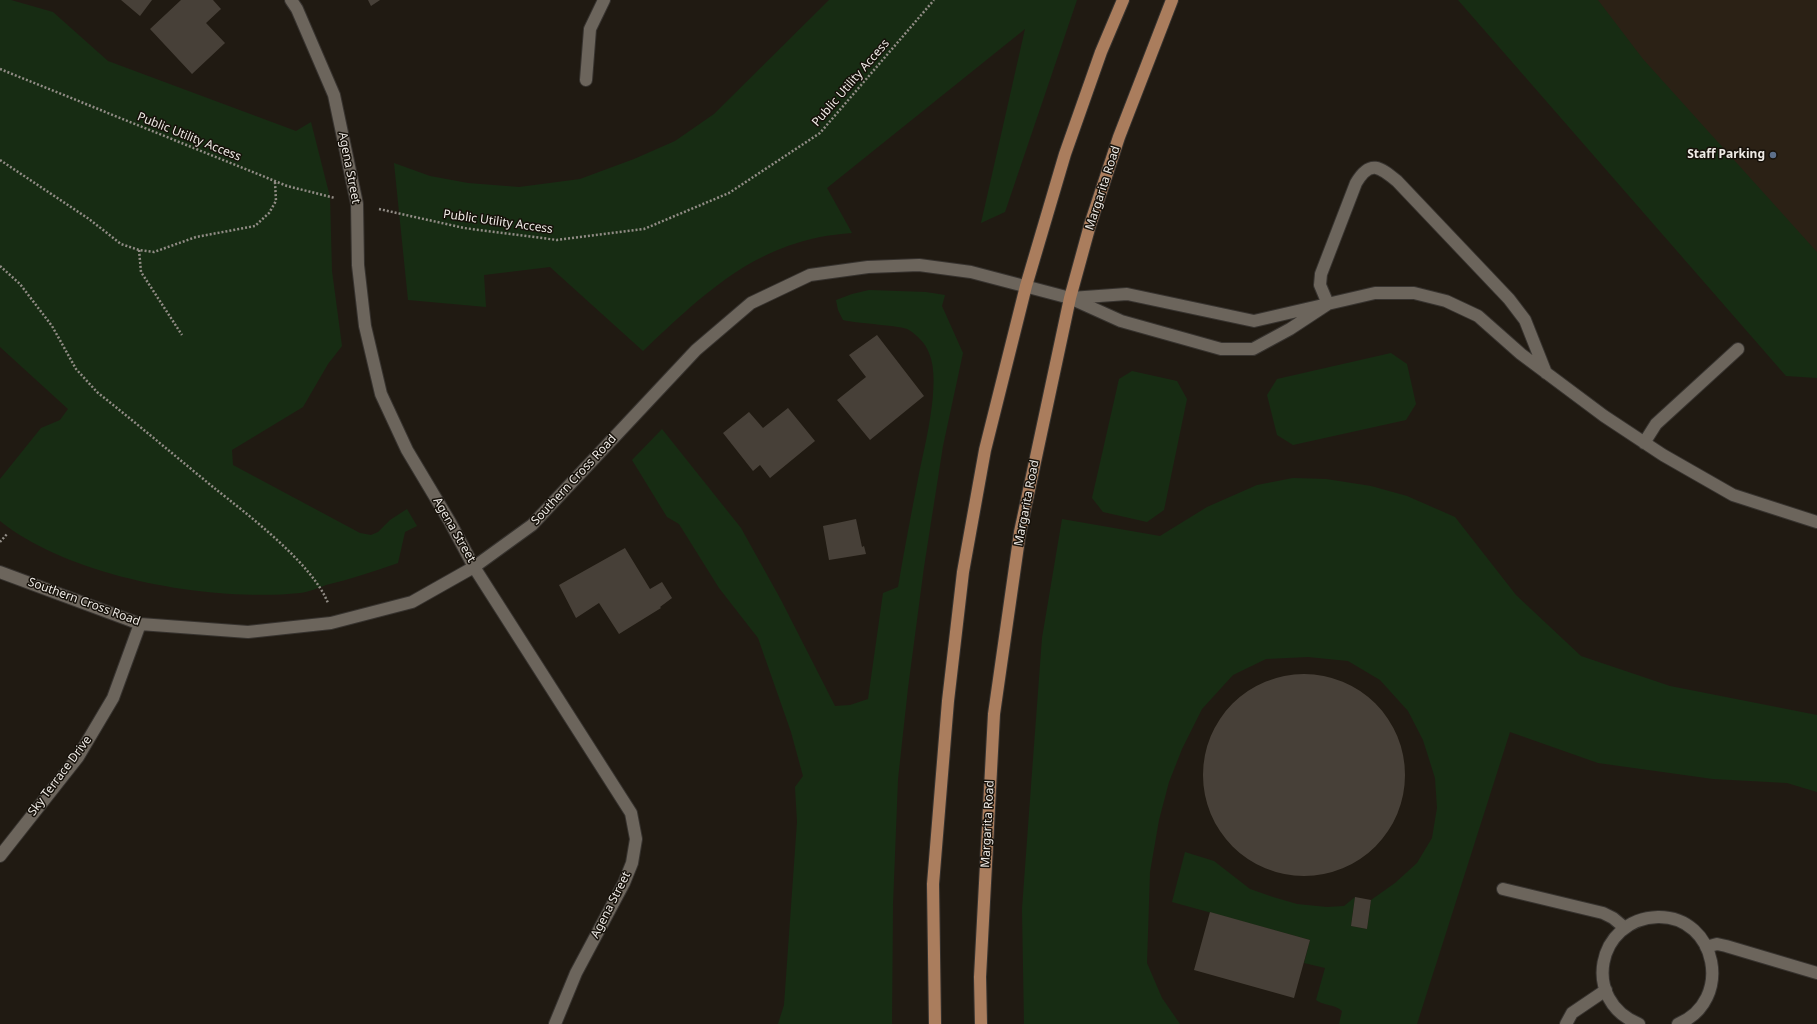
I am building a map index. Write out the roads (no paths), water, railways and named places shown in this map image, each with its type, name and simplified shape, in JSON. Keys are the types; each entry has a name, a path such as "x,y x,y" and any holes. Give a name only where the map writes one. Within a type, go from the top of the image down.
{"main road":[{"path":"935,1024 933,884 948,700 963,572 985,450 1026,286 1065,154 1101,52 1123,0"},
{"name":"Margarita Road","path":"981,1024 980,977 994,714 1020,532 1070,298 1090,225 1119,137 1172,0"}],"street":[{"name":"Agena Street","path":"291,0 297,9 334,95 357,204 358,265 365,326 381,394 407,450 450,522 474,567 631,813 636,839 632,863 624,883 576,973 555,1024"},
{"path":"586,80 590,29 604,0"},
{"path":"1328,304 1320,285 1321,274 1356,183 1362,172 1372,167 1382,168 1397,181 1509,299 1525,320 1546,373"},
{"name":"Southern Cross Road","path":"0,572 140,624 248,632 336,622 412,602 474,567 532,525 696,350 751,303 810,275 868,267 919,265 971,272 1070,298"},
{"path":"1070,298 1127,294 1254,321 1375,293 1414,293 1446,300 1478,316 1521,354 1546,373 1604,416 1644,442 1733,495 1817,522"},
{"path":"1070,298 1121,320 1221,349 1253,349 1290,329 1328,304"},
{"path":"1644,442 1656,424 1738,349"},
{"name":"Sky Terrace Drive","path":"0,856 78,757 114,698 140,624"},
{"path":"1503,889 1603,913 1613,918 1625,928"},
{"path":"1639,1024 1620,1012 1610,1000 1602,972 1606,953 1616,936 1625,928 1647,918 1661,917 1680,922 1701,938 1712,963 1712,985 1704,1003 1697,1012 1684,1023"},
{"path":"1706,947 1717,944 1726,946 1817,973"},
{"path":"1566,1024 1572,1013 1606,990"}],"place":[{"name":"Staff Parking","path":"1773,155"}]}
